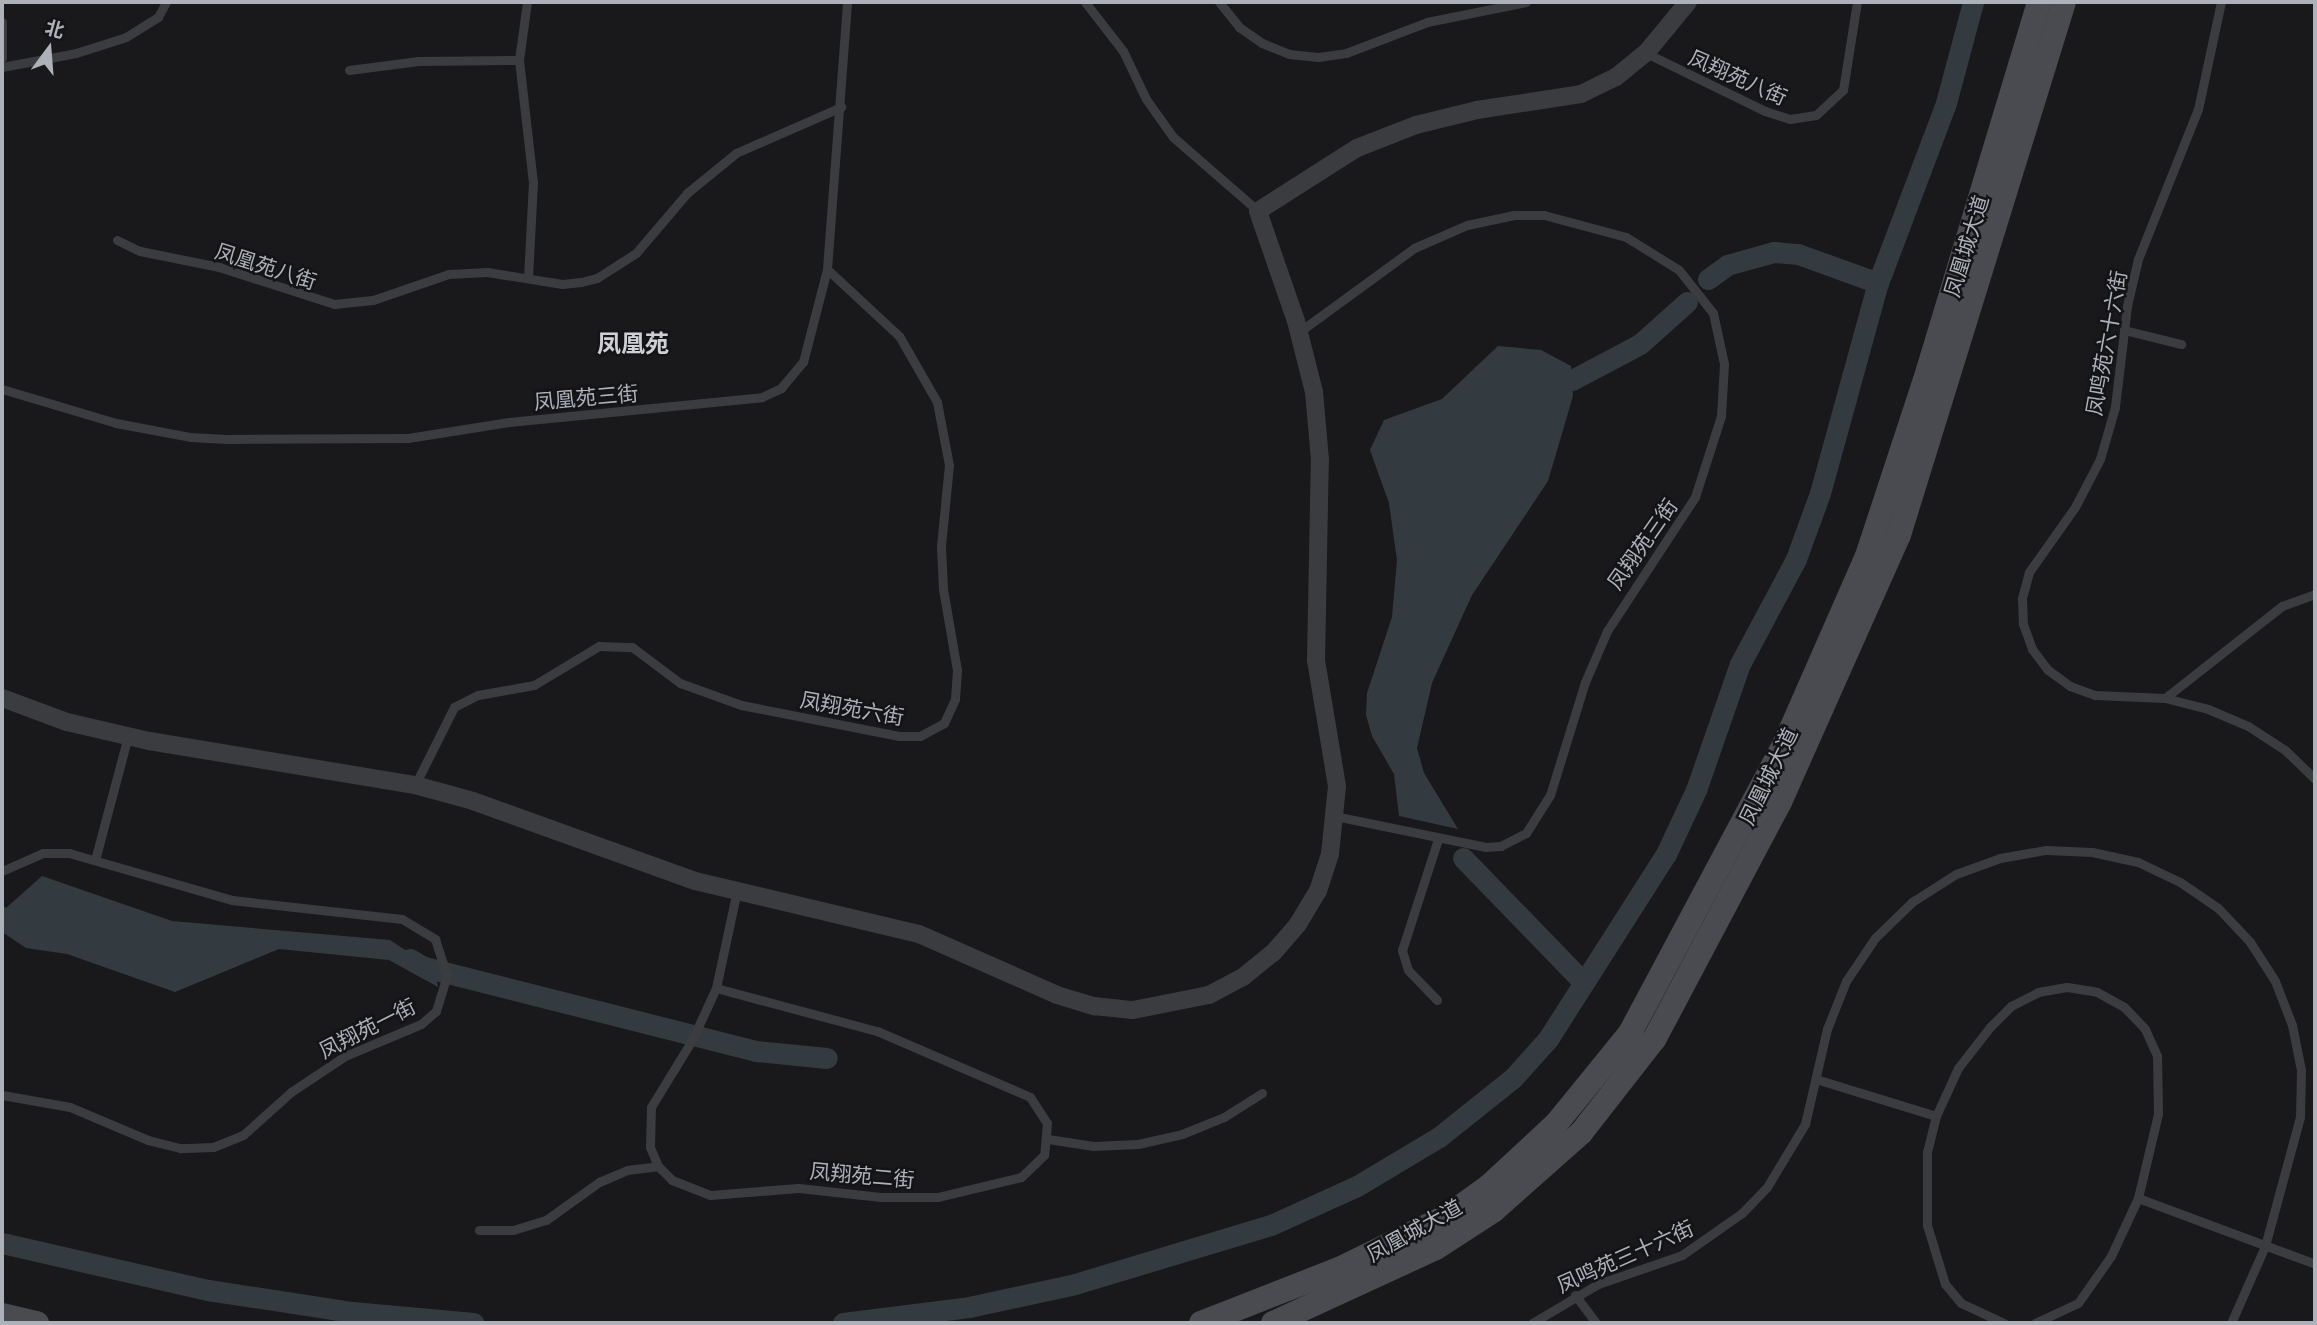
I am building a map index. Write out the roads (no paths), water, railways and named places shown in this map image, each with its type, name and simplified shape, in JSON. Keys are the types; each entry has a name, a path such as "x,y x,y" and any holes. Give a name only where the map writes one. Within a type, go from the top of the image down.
{"main road":[{"name":"凤凰城大道","path":"1201,1323 1341,1269 1449,1215 1489,1186 1556,1124 1630,1033 1784,745 1867,556 1922,392 2039,2"},
{"name":"凤凰城大道","path":"1273,1323 1436,1248 1493,1211 1580,1133 1654,1038 1780,802 1899,535 2064,2"},
{"path":"2,1315 37,1323"}],"street":[{"path":"2,698 128,736 415,785 473,801 635,862 919,934 1057,995 1094,1006 1133,1010 1171,1006 1232,983 1273,953 1318,891 1330,854 1337,786 1316,660 1318,426 1300,332 1258,211 1357,148 1416,125 1465,113 1581,94 1616,77 1646,53 1688,2"}],"lane":[{"path":"2,67 76,53 126,37 158,17 166,2"},
{"path":"527,2 520,33 519,60 533,182 528,278"},
{"name":"凤凰苑三街","path":"2,389 116,423 227,439 408,438 509,422 735,403 762,397 795,374 812,336 827,269 847,2"},
{"path":"1085,2 1123,51 1146,99 1173,137 1258,211"},
{"path":"1219,2 1239,27 1289,54 1318,57 1346,53 1427,22 1526,2"},
{"name":"凤翔苑八街","path":"1646,53 1765,111 1790,119 1816,115 1843,90 1857,2"},
{"name":"凤鸣苑六十六街","path":"2165,698 2095,695 2070,686 2048,670 2032,649 2023,624 2022,598 2029,572 2075,507 2100,459 2115,407 2124,330 2138,259 2198,109 2221,2"},
{"path":"2,22 2,58"},
{"path":"349,70 418,61 519,60"},
{"name":"凤凰苑八街","path":"117,240 140,251 230,270 334,304 373,299 449,274 487,272 562,284 597,278 636,253 687,193 736,152 841,107"},
{"name":"凤翔苑三街","path":"1300,332 1414,248 1467,225 1529,214 1600,227 1650,249 1698,290 1720,328 1723,405 1705,473 1687,514 1619,608 1597,651 1543,811 1526,833 1501,846 1438,839 1335,816"},
{"name":"凤翔苑六街","path":"415,785 454,707 478,695 534,685 599,646 632,647 680,683 741,705 899,736 920,736 944,723 955,699 957,670 943,589 942,546 949,465 937,402 899,336 827,269"},
{"path":"2124,330 2181,344"},
{"path":"2165,698 2282,606 2315,594"},
{"path":"2165,698 2208,709 2248,726 2285,750 2315,779"},
{"path":"95,860 128,736"},
{"path":"1437,1000 1408,970 1402,950 1438,839"},
{"name":"凤鸣苑三十六街","path":"1532,1323 1575,1295 1682,1255 1742,1213 1788,1157 1805,1124 1819,1080 1828,1029 1846,981 1875,938 1912,902 1956,874 2000,858 2046,850 2092,852 2137,863 2180,881 2218,908 2250,942 2276,981 2292,1025 2301,1070 2300,1116 2265,1246 2231,1323"},
{"name":"凤翔苑一街","path":"2,871 43,853 69,853 232,900 402,919 435,939 447,972 436,1011 421,1024 345,1056 291,1092 243,1135 213,1146 169,1146 70,1107 2,1094"},
{"path":"479,1230 513,1230 546,1220 599,1182 627,1170 658,1166 647,1126 650,1107 692,1041 716,988 737,890"},
{"path":"2004,1323 1961,1303 1945,1284 1935,1261 1924,1188 1936,1116 1958,1069 2011,1006 2038,992 2067,987 2097,992 2131,1014 2145,1029 2157,1056 2158,1114 2138,1198 2111,1256 2086,1293 2057,1317 2035,1323"},
{"path":"716,988 864,1027 980,1072 1030,1097 1047,1123 1048,1139 1093,1146 1171,1137 1224,1117 1262,1093"},
{"path":"1819,1080 1936,1116"},
{"name":"凤翔苑二街","path":"658,1166 690,1190 710,1195 798,1188 881,1197 938,1197 1021,1177 1035,1168 1048,1139"},
{"path":"2138,1198 2315,1264"},
{"path":"1575,1295 1595,1323"}],"waterway":[{"path":"843,1323 969,1307 1075,1284 1271,1225 1357,1186 1439,1137 1513,1078 1548,1039 1666,854 1696,790 1740,664 1796,559 1820,493 1878,283 1946,103 1973,2"},
{"path":"1708,279 1727,265 1774,252 1798,254 1878,283"},
{"path":"1572,380 1640,344 1687,302"},
{"path":"1463,858 1583,982"},
{"path":"410,959 424,967 756,1051 827,1058"},
{"path":"2,1243 208,1290 352,1312 474,1323"}],"district":[{"name":"凤凰苑","path":"633,344"}]}
